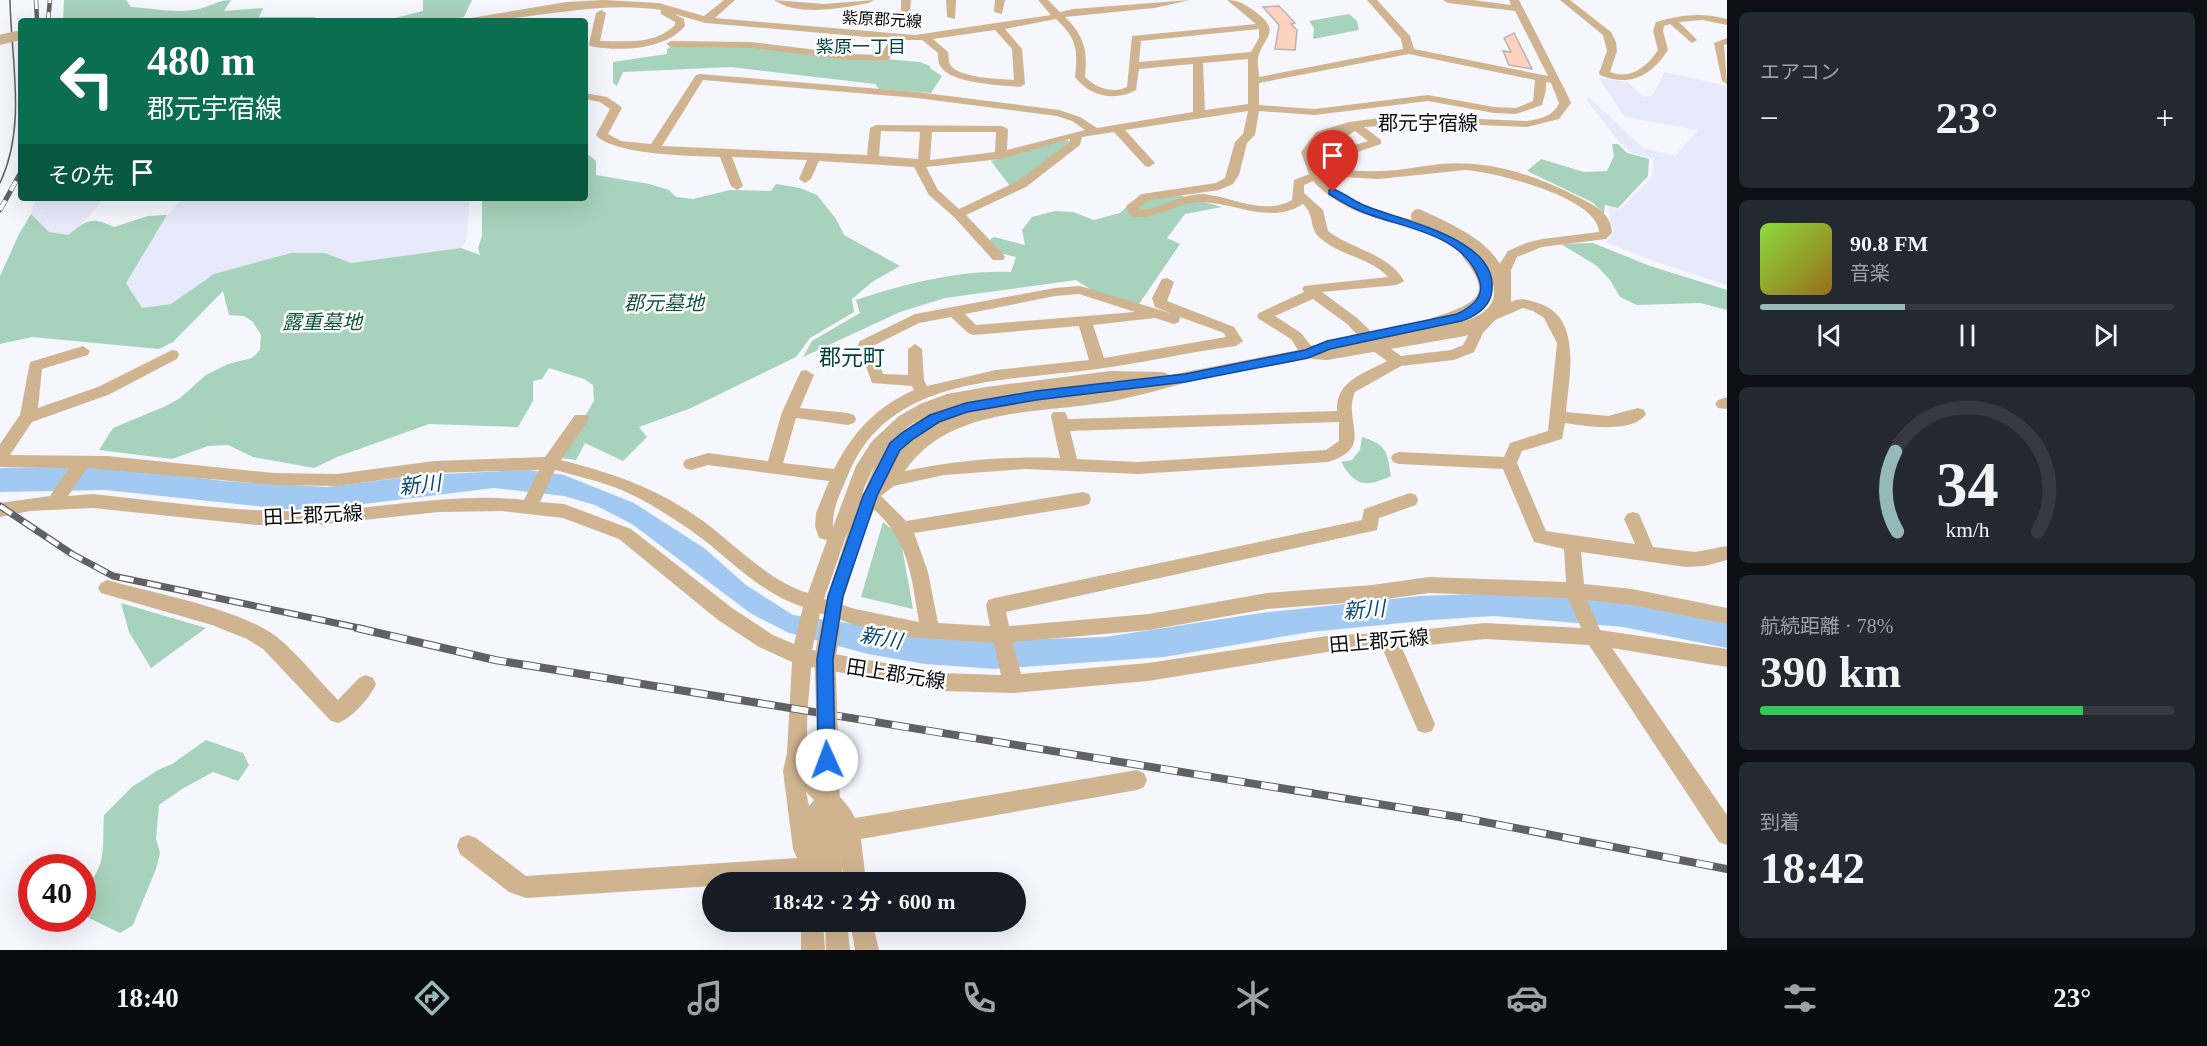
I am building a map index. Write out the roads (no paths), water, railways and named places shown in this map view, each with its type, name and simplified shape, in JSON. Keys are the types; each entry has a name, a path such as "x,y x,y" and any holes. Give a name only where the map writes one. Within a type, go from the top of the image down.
{"street":[{"path":"706,20 730,0"},
{"path":"779,0 809,8 827,9 869,0"},
{"path":"906,0 906,20"},
{"path":"951,0 952,17"},
{"path":"999,12 1000,0"},
{"path":"1042,0 1080,43 1080,77 1088,86 1108,92 1128,91 1132,88 1136,38 1263,26"},
{"name":"紫原郡元線","path":"504,18 530,16 582,1 649,4 706,20 783,25 895,38 925,37 998,27 1073,12 1154,6 1185,0"},
{"path":"889,481 944,469 1025,463 1138,468 1328,456 1345,448 1349,440 1345,395 1349,389 1398,361 1454,355 1468,348 1477,331 1504,303 1506,262 1514,252 1524,247 1554,242 1599,238 1606,233 1604,221 1586,206 1542,183 1497,169 1453,166 1393,174 1315,176 1298,183 1298,202 1289,207 1262,209 1201,198 1185,200 1144,215 1134,213 1132,206 1146,197 1219,186 1229,181 1233,175 1241,142 1249,135 1254,108 1254,55 1264,38 1263,26 1259,19 1232,0"},
{"path":"1372,0 1406,38 1409,51"},
{"path":"1448,0 1515,4"},
{"path":"1565,0 1578,14 1599,26 1609,35 1612,51 1609,64 1604,71 1608,76 1614,78 1629,78 1651,68 1663,50 1658,31 1660,24 1671,20 1706,17 1727,22"},
{"name":"郡元宇宿線","path":"1315,176 1307,159 1308,147 1323,132 1332,128 1410,119 1445,119 1511,125 1542,122 1563,109 1565,102 1556,81 1515,4"},
{"path":"566,5 601,14 650,9 663,11 680,21 680,26 669,37 654,42 594,44 601,14"},
{"path":"671,44 687,30 690,17"},
{"path":"1671,20 1692,40"},
{"path":"925,37 943,52 944,65 950,72 991,81 1020,84 1017,49 998,27"},
{"path":"0,40 18,36"},
{"path":"588,53 653,48 671,44 751,45 850,57 885,58 895,38"},
{"path":"1727,41 1719,43 1727,81"},
{"path":"1255,81 1409,51 1556,81"},
{"path":"1133,66 1254,55"},
{"path":"1198,59 1199,114"},
{"path":"654,149 700,77 918,95 1059,113 1076,118 1095,132"},
{"path":"588,96 603,99 616,108 603,130 604,138 620,144 725,154 873,159 921,164 1001,155 1076,135 1243,107 1315,112 1428,98 1494,110 1516,111 1538,103 1541,90 1540,78"},
{"path":"838,531 848,514 889,481 909,452 925,439 948,426 973,417 1003,410 1117,395 1185,378 1310,353 1326,353 1464,329 1485,320 1500,303 1503,285 1498,273 1485,256 1458,235 1364,199 1347,189 1331,175 1322,161 1323,149 1335,137 1356,125 1363,133 1377,142 1336,155"},
{"path":"873,159 876,128 1002,129 1001,155"},
{"path":"1116,128 1149,163"},
{"path":"926,129 921,164 933,192 958,214 998,257"},
{"path":"958,214 1022,184 1076,143 1076,135"},
{"path":"725,154 737,186"},
{"path":"805,179 814,157"},
{"path":"1315,176 1322,184 1350,203 1395,220 1416,220"},
{"path":"1298,194 1317,210 1322,233 1340,246 1378,263 1394,274 1397,281 1309,290 1352,321 1378,347 1398,361"},
{"path":"1167,282 1160,298 1160,304 1229,330 1236,341 1098,364 919,386 877,379 865,344 915,319 1055,292 1080,290 1206,329 1217,343"},
{"path":"1310,353 1296,336 1264,316 1314,293"},
{"path":"1490,320 1521,303 1538,306 1551,315 1564,343 1556,435 1516,447 1509,462 1540,537 1688,561 1713,558 1727,553"},
{"path":"953,310 974,330 1160,315"},
{"path":"1084,321 1098,364"},
{"path":"915,349 919,386"},
{"path":"0,456 29,417 34,402 35,366 83,351"},
{"path":"29,417 103,391 142,368 172,355"},
{"path":"774,467 790,412 806,375"},
{"path":"810,872 804,849 793,771 798,753 803,651 812,607 838,531 864,466 878,445 905,420 926,408 986,392 1110,376 1185,378"},
{"path":"832,872 825,659 836,596 857,530 883,467 895,447 935,418 950,412 1036,396 1185,378"},
{"path":"838,531 825,533 822,518 838,476 852,449 872,423 919,386"},
{"path":"790,412 848,419"},
{"path":"1558,416 1590,422 1612,423 1638,414"},
{"path":"1070,466 1061,420 1346,416"},
{"path":"529,506 550,463 581,419"},
{"path":"1399,458 1509,462"},
{"path":"691,464 708,459 838,476"},
{"path":"0,461 82,461 274,479 326,480 434,467 550,463 614,480 637,490 696,525 765,581 812,607 908,629 930,631 1003,636 1149,622 1267,602 1372,593 1428,585 1505,586 1632,597 1727,616"},
{"path":"55,502 82,461"},
{"path":"869,496 883,505 904,528 912,542 930,631"},
{"path":"904,528 1083,499"},
{"path":"1013,684 994,606 1371,525 1370,514 1410,500"},
{"name":"田上郡元線","path":"0,510 30,504 93,501 257,518 317,518 439,505 502,504 564,512 625,534 725,614 766,641 941,682 1013,684 1148,672 1333,643 1389,641 1485,631 1592,634 1727,658"},
{"path":"1633,519 1647,553"},
{"path":"1572,544 1576,593 1592,634 1727,834"},
{"path":"107,588 221,621 259,636 270,643 338,714 366,684"},
{"path":"1389,641 1425,723"},
{"path":"798,753 807,777 843,816 849,830 854,872"},
{"path":"849,830 1137,780"},
{"path":"811,872 813,819 818,809 834,808"},
{"path":"468,846 517,884 526,887 702,879"},
{"path":"813,932 813,950"},
{"path":"837,932 838,950"},
{"path":"863,932 867,950"}],"water":[{"name":"新川","path":"103,466 224,481 326,487 424,475 527,470 564,475 634,503 704,548 746,585 793,615 861,625 1016,640 1105,637 1261,613 1420,596 1534,592 1606,599 1727,622 1727,648 1623,627 1494,616 1310,632 1164,657 995,669 925,664 868,654 789,633 750,613 632,524 595,505 564,496 494,488 323,509 293,510 105,490 0,492 0,468"}],"tram line":[{"path":"0,183 13,139 15,116 16,93 10,0"}],"railway":[{"path":"36,0 37,18"},
{"path":"48,18 50,0"},
{"path":"0,210 18,177"},
{"path":"0,506 72,554 113,576 364,629"},
{"path":"357,628 495,660 1464,818 1727,869"}],"district":[{"name":"紫原一丁目","path":"861,47"},
{"name":"郡元町","path":"852,357"}],"park label":[{"name":"郡元墓地","path":"664,303"},
{"name":"露重墓地","path":"322,322"}]}
